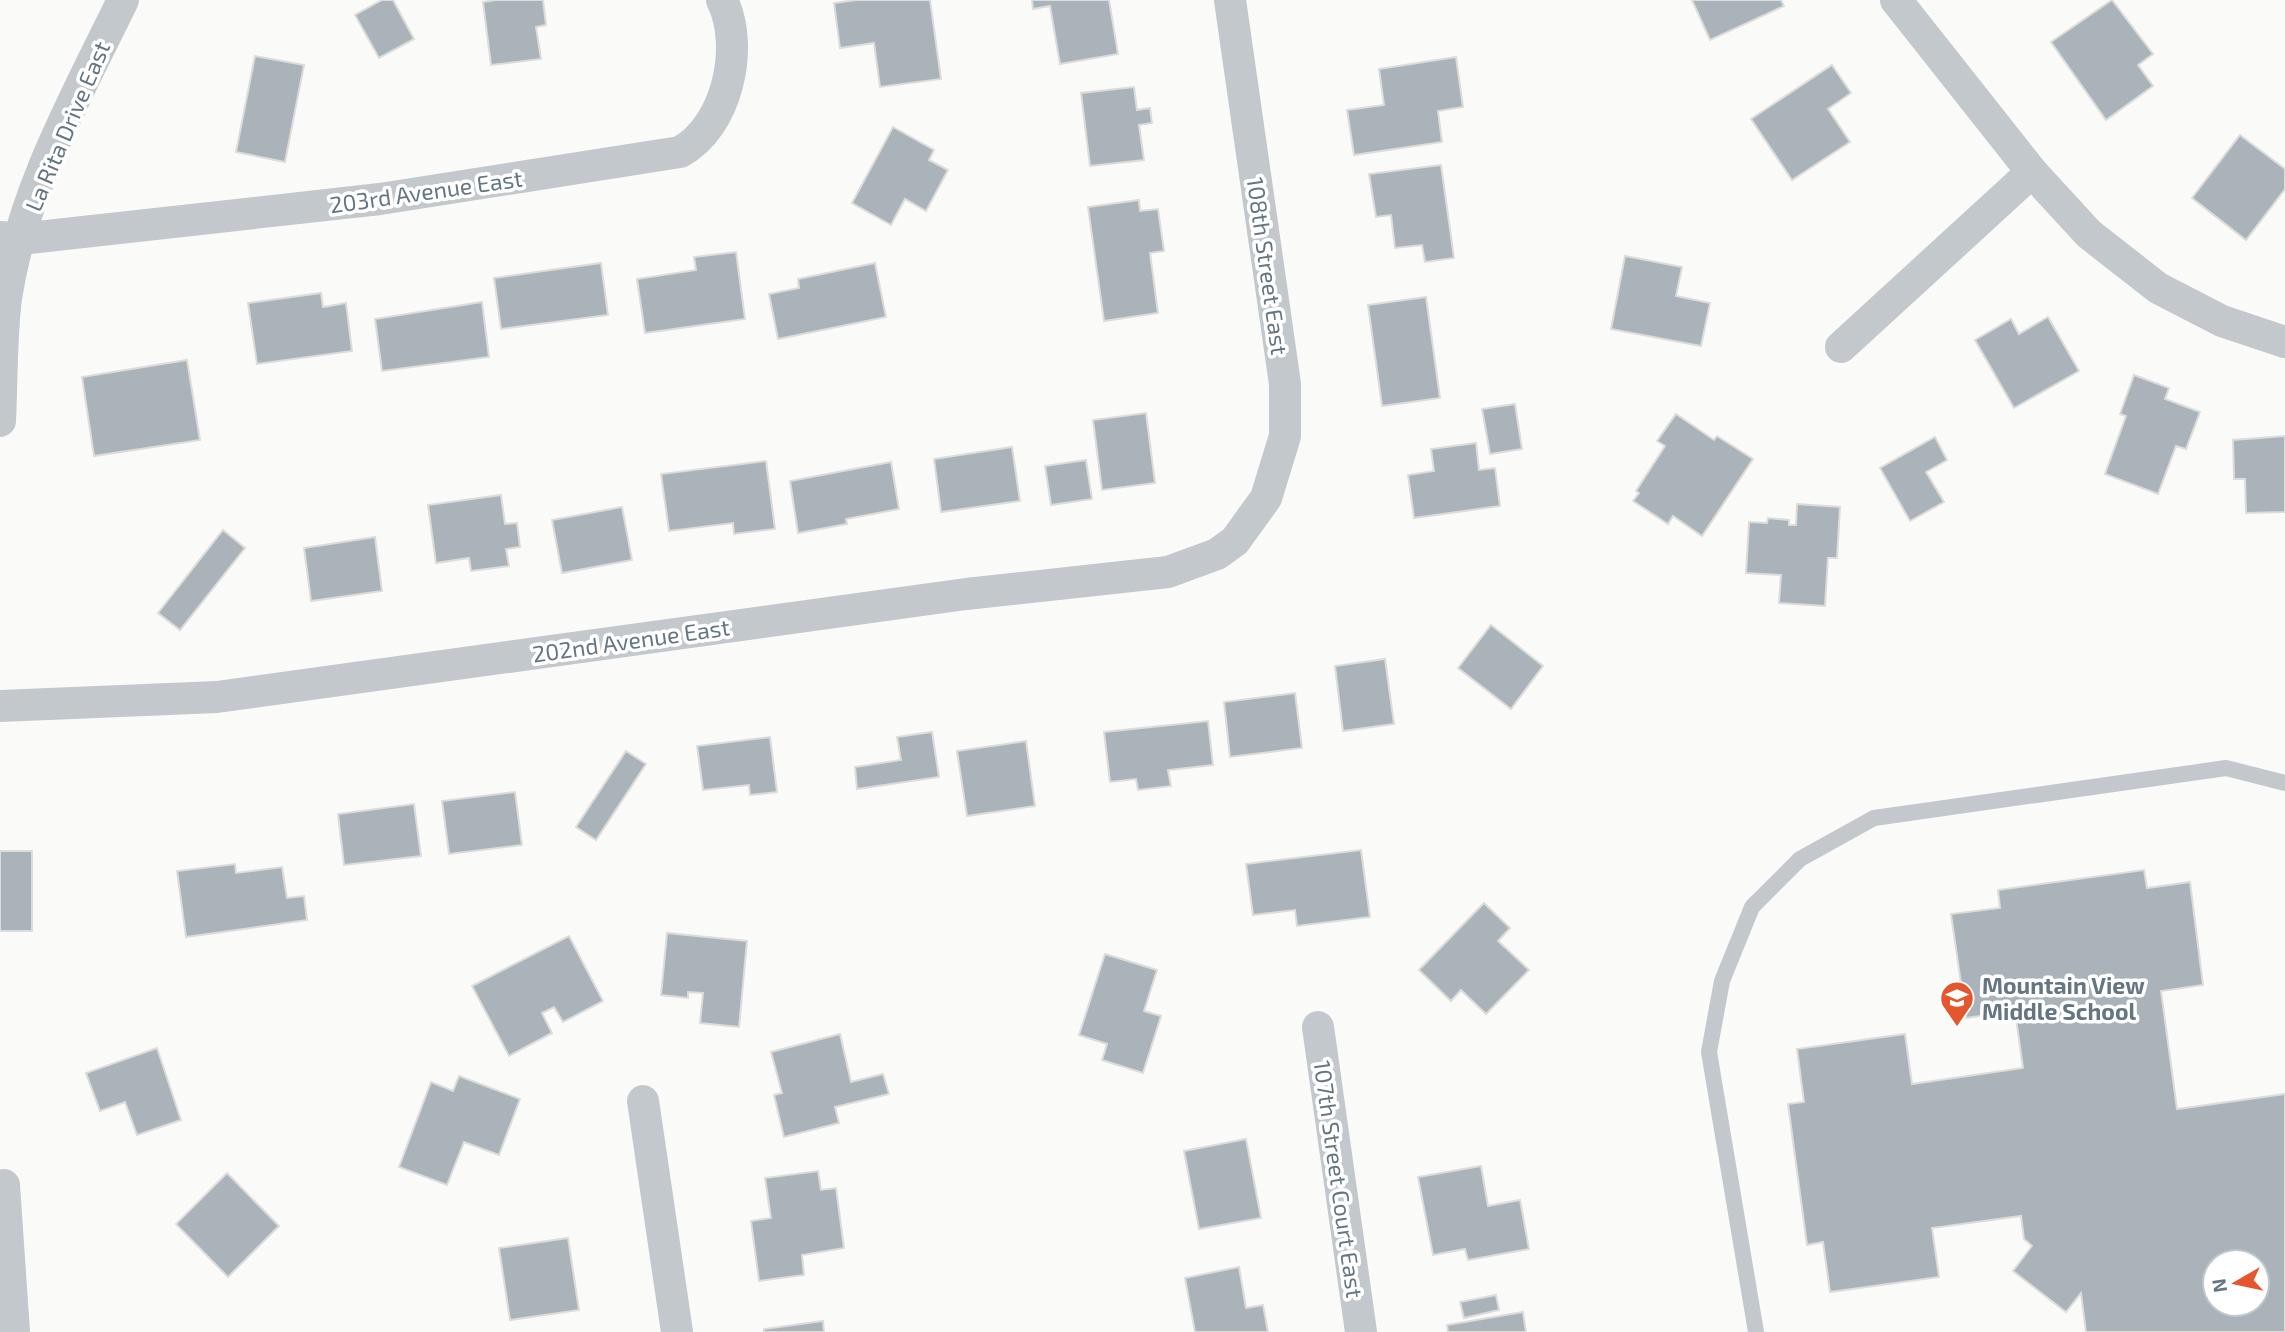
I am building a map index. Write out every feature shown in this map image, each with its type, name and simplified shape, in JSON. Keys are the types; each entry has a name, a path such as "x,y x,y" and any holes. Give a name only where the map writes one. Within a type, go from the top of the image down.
{"street":[{"name":"La Rita Drive East","path":"0,421 10,238 123,0"},
{"name":"203rd Avenue East","path":"10,238 380,199 680,152 697,143 715,117 729,73 732,34 722,0"},
{"name":"108th Street East","path":"1230,0 1285,383 1284,436 1276,472 1266,498 1246,524"},
{"path":"1896,0 2032,172 2090,234 2158,288 2222,321 2285,342"},
{"path":"1841,347 2032,172"},
{"name":"202nd Avenue East","path":"0,706 217,697 966,594 1168,572 1217,554 1235,541 1246,524"},
{"name":"107th Street Court East","path":"1318,1027 1361,1332"},
{"path":"643,1101 677,1332"},
{"path":"4,1185 14,1332"}],"lane":[{"path":"1756,1332 1709,1052 1722,981 1752,907 1800,859 1874,818 2225,768 2285,783"}],"building":[{"path":"382,0 393,0 414,39 379,58 355,15"},
{"path":"543,0 546,25 536,27 541,59 491,65 483,2"},
{"path":"857,0 930,0 941,79 880,87 874,43 840,48 834,3"},
{"path":"1032,0 1109,0 1118,54 1060,64 1050,6 1033,9"},
{"path":"1692,0 1781,0 1784,6 1710,40"},
{"path":"2112,0 2153,54 2138,65 2153,86 2106,120 2051,42"},
{"path":"255,56 304,65 285,162 236,152"},
{"path":"1456,57 1463,107 1438,111 1442,142 1354,155 1347,110 1384,105 1379,69"},
{"path":"1832,65 1851,93 1828,109 1850,142 1792,180 1751,119"},
{"path":"1134,87 1137,110 1150,108 1152,123 1139,125 1144,160 1090,166 1081,93"},
{"path":"893,127 934,150 929,160 948,170 926,211 905,199 891,225 852,203"},
{"path":"2240,135 2285,169 2285,189 2246,240 2192,198"},
{"path":"1441,165 1454,258 1425,262 1422,245 1395,248 1391,215 1376,217 1369,174"},
{"path":"1139,200 1140,211 1158,209 1164,251 1150,253 1158,313 1104,321 1088,207"},
{"path":"736,252 745,319 645,333 637,279 696,270 694,257"},
{"path":"1625,256 1682,267 1676,296 1710,303 1701,346 1611,329"},
{"path":"601,263 608,315 501,329 494,278"},
{"path":"875,263 886,317 778,339 769,294 799,288 798,279"},
{"path":"321,293 323,307 346,303 352,351 257,364 248,303"},
{"path":"1426,297 1440,398 1382,406 1368,305"},
{"path":"482,302 489,357 382,371 375,319"},
{"path":"2048,317 2079,371 2014,408 1975,340 2011,319 2019,334"},
{"path":"187,360 200,440 94,456 82,377"},
{"path":"2134,375 2169,388 2165,399 2200,412 2186,449 2176,446 2158,494 2105,474 2126,416 2120,414"},
{"path":"1515,404 1522,449 1490,454 1482,409"},
{"path":"1146,413 1155,483 1102,490 1093,420"},
{"path":"1676,414 1714,440 1717,436 1753,459 1702,536 1673,516 1668,524 1633,501 1639,493 1636,491 1665,446 1657,441"},
{"path":"2285,436 2285,512 2246,513 2245,479 2234,479 2233,440"},
{"path":"1935,437 1947,460 1926,472 1944,502 1910,521 1880,468"},
{"path":"1476,443 1479,470 1495,468 1500,506 1414,518 1408,475 1434,471 1431,449"},
{"path":"1012,447 1020,501 941,512 934,459"},
{"path":"1086,460 1092,499 1051,505 1045,466"},
{"path":"766,461 775,529 734,534 733,523 669,531 661,474"},
{"path":"891,462 899,509 846,519 847,524 798,533 790,481"},
{"path":"501,495 505,524 517,523 520,547 506,549 509,566 471,571 469,558 436,563 428,505"},
{"path":"1797,504 1840,507 1837,558 1828,558 1825,606 1779,603 1781,575 1746,573 1749,522 1767,523 1768,518 1789,520 1789,525 1796,525"},
{"path":"622,507 632,560 562,573 552,520"},
{"path":"223,530 245,548 180,630 158,613"},
{"path":"375,537 382,591 311,601 304,548"},
{"path":"1491,625 1543,666 1511,709 1458,668"},
{"path":"1385,659 1394,724 1343,731 1335,666"},
{"path":"1295,693 1302,748 1230,757 1224,702"},
{"path":"1208,721 1213,765 1168,770 1171,786 1138,790 1136,779 1110,782 1104,732"},
{"path":"932,732 939,777 857,789 855,767 901,760 897,737"},
{"path":"770,737 777,792 750,795 749,785 703,790 697,746"},
{"path":"1026,741 1035,806 967,816 957,751"},
{"path":"626,751 646,764 596,840 576,827"},
{"path":"515,792 522,845 449,854 442,801"},
{"path":"414,804 421,856 344,865 338,814"},
{"path":"1361,850 1370,917 1297,926 1295,910 1253,915 1246,864"},
{"path":"0,851 32,851 32,931 0,931"},
{"path":"235,864 236,873 282,867 287,898 304,896 307,920 186,937 177,871"},
{"path":"2144,870 2147,888 2190,882 2203,985 2161,991 2177,1109 2285,1094 2285,1332 2086,1332 2081,1293 2066,1312 2013,1271 2032,1246 2024,1239 2021,1216 1932,1228 1939,1277 1830,1292 1823,1242 1807,1245 1788,1104 1804,1102 1797,1049 1905,1034 1912,1084 2023,1068 2015,1011 1966,1018 1951,914 2000,908 1998,890"},
{"path":"1484,903 1510,928 1498,941 1529,970 1486,1014 1461,990 1451,1001 1419,970"},
{"path":"667,933 747,941 739,1027 700,1023 703,993 688,992 688,998 661,995"},
{"path":"569,936 603,1001 563,1022 554,1007 542,1013 552,1033 509,1056 472,986"},
{"path":"1105,954 1157,970 1144,1011 1161,1016 1143,1073 1102,1060 1107,1044 1079,1035"},
{"path":"840,1034 851,1082 883,1074 889,1094 835,1107 839,1123 784,1137 774,1095 782,1093 771,1052"},
{"path":"157,1048 181,1120 137,1135 125,1102 100,1111 86,1073"},
{"path":"459,1076 520,1099 499,1155 464,1142 447,1185 399,1167 431,1082 453,1091"},
{"path":"1246,1139 1261,1218 1199,1229 1184,1151"},
{"path":"1481,1166 1488,1206 1520,1200 1529,1249 1468,1260 1465,1249 1433,1255 1418,1177"},
{"path":"818,1171 821,1190 836,1188 844,1248 802,1255 804,1275 759,1281 751,1221 771,1218 765,1178"},
{"path":"227,1173 279,1226 228,1277 176,1224"},
{"path":"568,1238 579,1310 510,1320 499,1248"},
{"path":"1239,1267 1246,1308 1263,1305 1268,1332 1195,1332 1185,1278"},
{"path":"1496,1295 1499,1310 1464,1318 1460,1302"},
{"path":"1523,1312 1526,1332 1448,1332 1447,1325"},
{"path":"823,1321 824,1332 764,1332 764,1329"}],"place":[{"name":"Mountain View Middle School","path":"1957,1028"}]}
